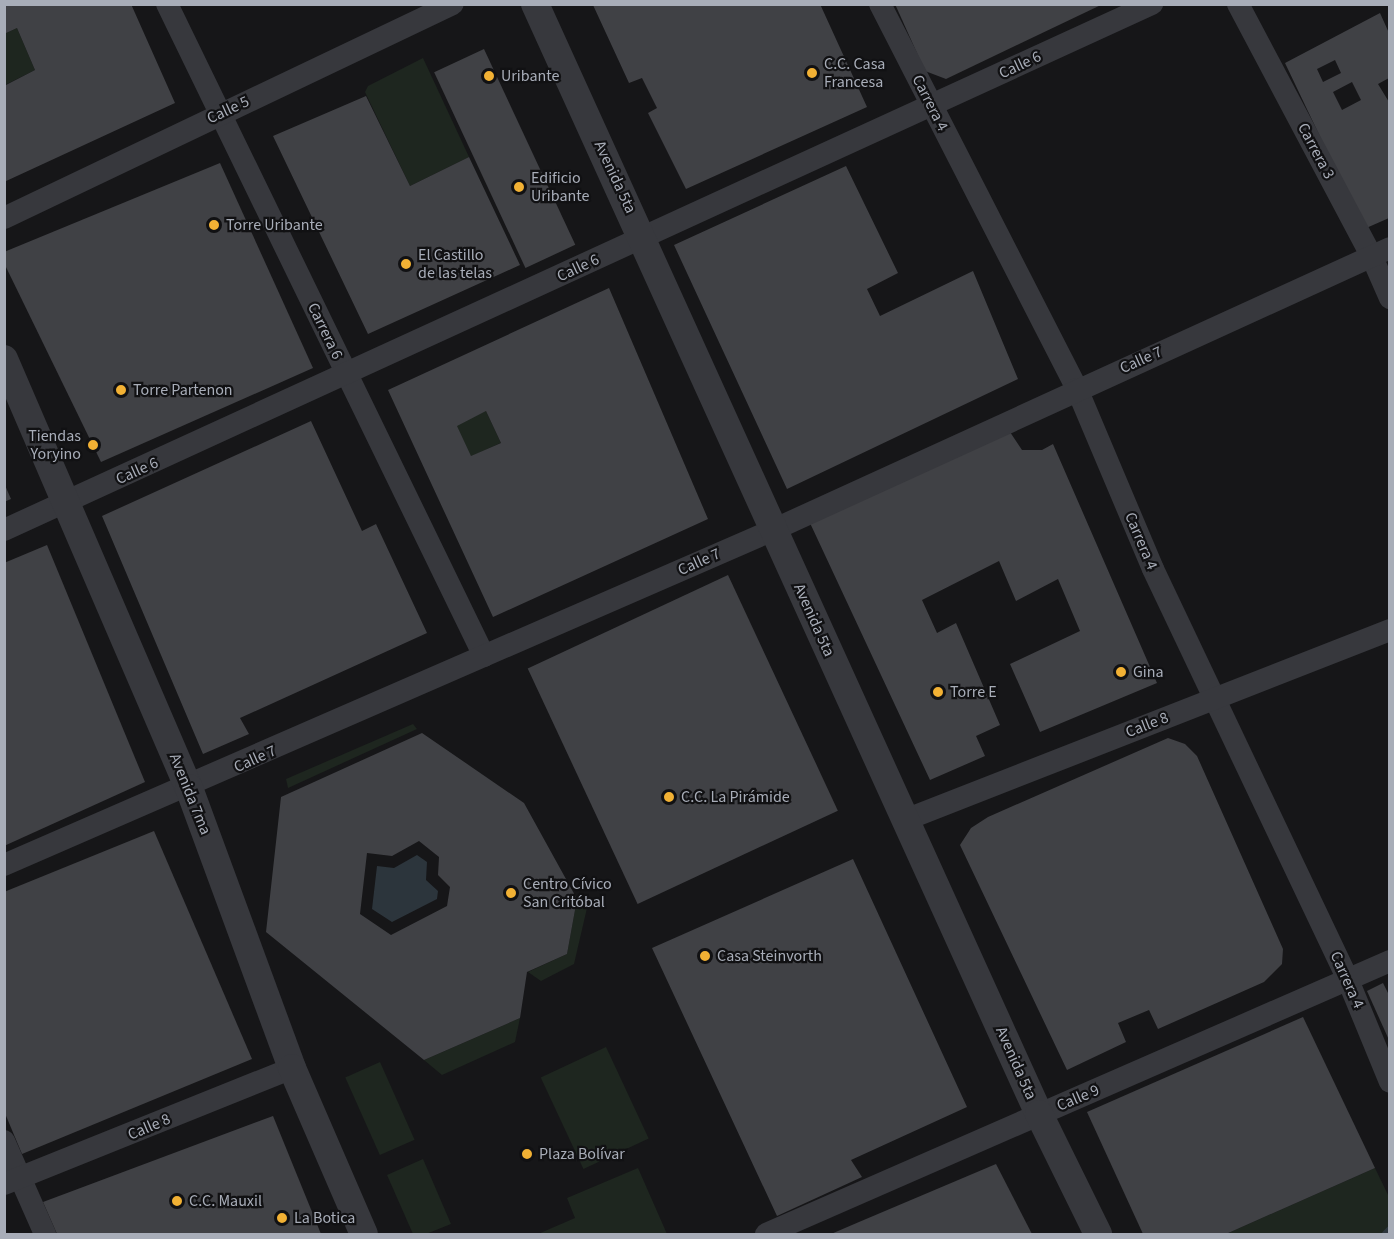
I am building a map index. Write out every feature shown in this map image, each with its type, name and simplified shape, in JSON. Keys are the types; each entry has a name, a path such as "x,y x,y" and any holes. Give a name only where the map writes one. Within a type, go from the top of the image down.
{"street":[{"name":"Carrera 6","path":"167,4 484,656"},
{"name":"Calle 5","path":"4,218 453,4"},
{"name":"Avenida 5ta","path":"535,4 1039,1114 1098,1234"},
{"name":"Carrera 4","path":"880,4 1077,389 1153,569 1348,980 1389,1082"},
{"name":"Calle 6","path":"4,530 347,375 1152,4"},
{"name":"Carrera 3","path":"1238,4 1381,252 1389,298"},
{"name":"Calle 7","path":"4,865 189,788 773,530 1077,389 1381,252"},
{"name":"Avenida 7ma","path":"4,359 189,788 292,1068 364,1234"},
{"name":"Calle 8","path":"905,820 1389,630"},
{"name":"Calle 9","path":"766,1234 1389,961"},
{"name":"Calle 8","path":"13,1181 292,1068"},
{"path":"4,1141 13,1181 45,1234"}],"shaded area":[{"path":"17,28 35,70 5,85 4,34"},
{"path":"423,58 469,157 410,186 365,92 368,86"},
{"path":"486,411 501,443 471,457 456,425"},
{"path":"413,724 417,729 288,788 286,779"},
{"path":"417,855 427,862 426,880 438,891 437,899 392,922 372,909 377,866 394,868"},
{"path":"577,899 587,908 574,964 541,981 528,972 567,954"},
{"path":"520,1018 515,1042 442,1075 424,1060"},
{"path":"606,1047 649,1139 583,1169 541,1077"},
{"path":"380,1062 415,1140 380,1155 345,1077"},
{"path":"423,1159 451,1224 426,1234 413,1234 387,1175"},
{"path":"638,1168 667,1234 538,1234 575,1218 567,1198"},
{"path":"1375,1168 1389,1197 1389,1234 1226,1234"}],"building":[{"path":"4,4 131,4 175,103 4,182 4,86 35,70 17,28 4,34"},
{"path":"820,4 867,107 686,189 648,113 657,108 642,78 629,83 593,5"},
{"path":"895,4 1103,4 946,79 925,71"},
{"path":"1380,13 1389,33 1389,78 1378,84 1389,102 1389,218 1364,229 1285,63","holes":["1335,60 1341,73 1323,82 1317,69","1352,82 1361,100 1342,110 1333,92"]},
{"name":"Edificio Uribante","path":"484,49 575,245 525,268 434,72"},
{"path":"366,96 410,186 469,157 520,265 368,334 273,136"},
{"path":"220,163 313,368 101,462 4,263 4,252"},
{"path":"846,166 898,273 867,289 880,316 973,271 1018,379 787,489 674,245"},
{"path":"609,288 708,519 493,617 388,390","holes":["486,411 501,443 471,456 457,426"]},
{"path":"311,421 362,531 376,524 427,633 240,718 249,734 203,754 102,516"},
{"path":"1010,432 1022,450 1042,450 1053,444 1157,683 1040,732 1010,664 1080,631 1058,579 1016,601 999,561 922,600 937,633 956,623 1000,725 976,736 985,756 930,780 810,523"},
{"path":"4,483 11,499 4,502"},
{"path":"47,545 145,782 4,846 4,563"},
{"path":"728,575 838,811 638,904 528,668"},
{"name":"Centro Cívico San Critóbal","path":"422,733 524,803 577,899 567,954 527,972 520,1018 424,1060 266,932 281,797","holes":["419,841 439,857 438,875 450,887 447,906 391,935 360,914 367,853 392,856"]},
{"path":"1168,738 1185,744 1197,756 1283,949 1282,964 1264,982 1158,1029 1149,1010 1118,1023 1126,1042 1067,1070 960,845 971,828 988,817"},
{"path":"154,831 252,1059 22,1154 4,1111 4,892"},
{"path":"853,859 967,1107 851,1160 862,1177 777,1216 652,948"},
{"path":"1383,983 1389,995 1389,1040 1367,991"},
{"path":"1303,1017 1375,1168 1226,1234 1143,1234 1087,1112"},
{"path":"273,1116 321,1234 57,1234 43,1202"},
{"path":"996,1164 1032,1234 831,1234 859,1222"}],"waterway":[{"path":"1386,1234 1390,1230"}],"place":[{"name":"C.C. Casa Francesa","path":"812,73"},
{"name":"Uribante","path":"489,76"},
{"name":"Edificio Uribante","path":"519,187"},
{"name":"Torre Uribante","path":"214,225"},
{"name":"El Castillo de las telas","path":"406,264"},
{"name":"Torre Partenon","path":"121,390"},
{"name":"Tiendas Yoryino","path":"93,445"},
{"name":"Gina","path":"1121,672"},
{"name":"Torre E","path":"938,692"},
{"name":"C.C. La Pirámide","path":"669,797"},
{"name":"Centro Cívico San Critóbal","path":"511,893"},
{"name":"Casa Steinvorth","path":"705,956"},
{"name":"Plaza Bolívar","path":"527,1154"},
{"name":"C.C. Mauxil","path":"177,1201"},
{"name":"La Botica","path":"282,1218"}]}
